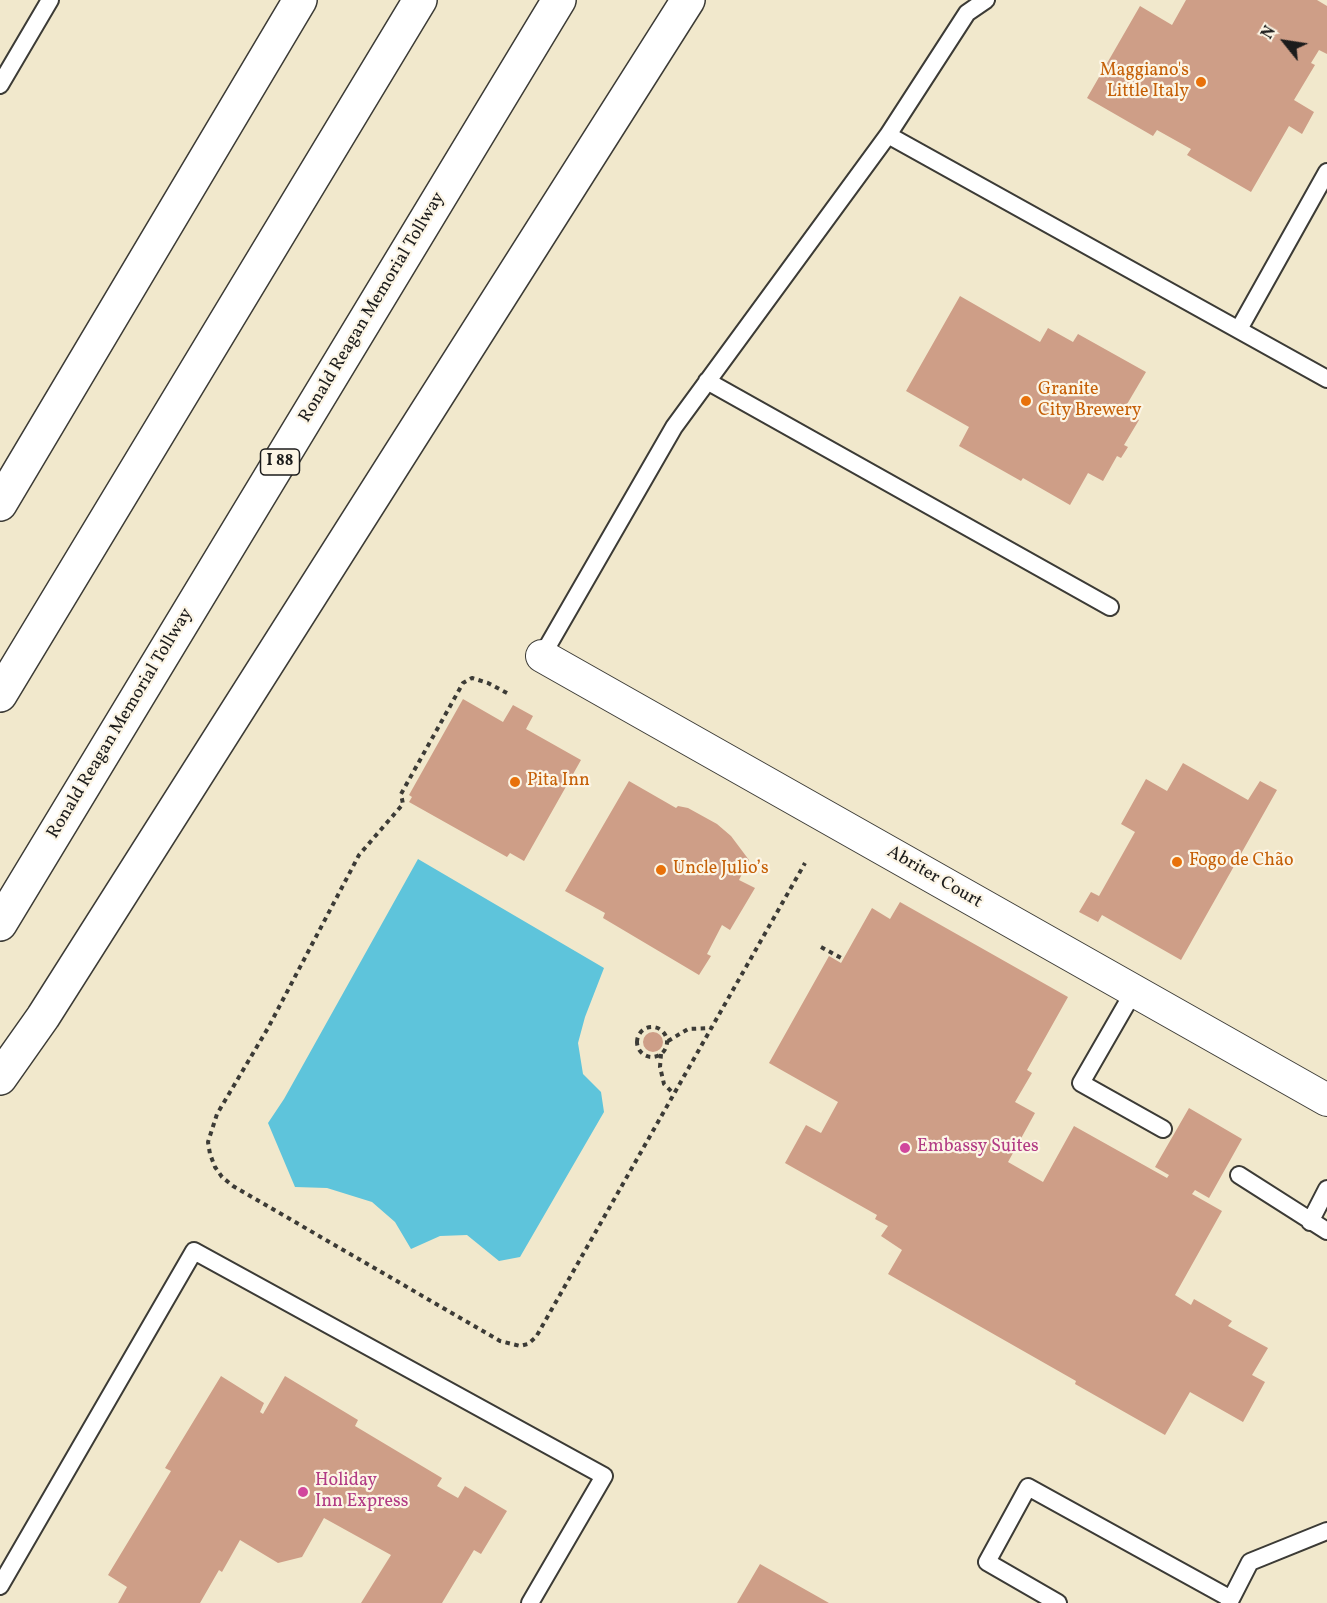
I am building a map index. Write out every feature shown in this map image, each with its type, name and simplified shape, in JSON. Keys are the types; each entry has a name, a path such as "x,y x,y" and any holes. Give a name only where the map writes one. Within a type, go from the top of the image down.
{"highway":[{"path":"0,504 300,0"},
{"path":"0,695 420,0"},
{"name":"Ronald Reagan Memorial Tollway","path":"0,924 559,0"},
{"path":"0,1078 43,1017 688,0"}],"street":[{"name":"Abriter Court","path":"542,656 1327,1100"}],"lane":[{"path":"0,85 50,0"},
{"path":"542,656 674,427 888,135 967,13 986,0"},
{"path":"888,135 1327,379"},
{"path":"1239,329 1327,172"},
{"path":"707,381 1110,607"},
{"path":"1134,991 1082,1083 1163,1129"},
{"path":"1239,1175 1327,1231"},
{"path":"1310,1222 1327,1189"},
{"path":"0,1586 194,1251 604,1476 530,1603"},
{"path":"1058,1603 987,1562 1028,1487 1230,1601 1250,1562 1327,1531"}],"path":[{"path":"507,693 472,678 463,683 401,794 403,804 359,855 268,1028 217,1114 208,1142 210,1154 222,1177 232,1186 500,1341 519,1346 528,1344 536,1337 805,863"},
{"path":"820,947 843,959"},
{"path":"662,1053 652,1056 643,1053 638,1045 639,1035 646,1028 656,1027 664,1032 667,1041"},
{"path":"674,1094 664,1084 660,1067 667,1041 688,1029 711,1028"}],"water":[{"path":"418,859 604,968 585,1017 578,1043 583,1074 601,1092 604,1112 520,1257 499,1261 467,1235 440,1236 411,1249 395,1222 372,1202 327,1188 295,1187 268,1123 284,1099"}],"building":[{"name":"Maggiano's Little Italy","path":"1186,0 1317,0 1327,6 1327,54 1319,50 1311,63 1315,65 1294,100 1314,112 1302,134 1289,126 1251,192 1187,155 1191,149 1157,130 1153,136 1087,98 1140,6 1172,25"},
{"name":"Granite City Brewery","path":"960,296 1040,342 1048,328 1073,342 1078,334 1146,372 1123,411 1139,420 1124,445 1128,447 1121,458 1117,456 1103,481 1088,473 1070,505 1023,478 1021,481 959,446 969,427 906,391"},
{"path":"463,699 503,722 513,705 533,716 526,729 581,760 524,861 510,853 507,857 409,802 412,797 409,795"},
{"name":"Fogo de Chão","path":"1183,763 1248,800 1260,781 1277,790 1181,960 1102,915 1098,922 1079,912 1091,892 1099,896 1135,832 1121,824 1146,779 1167,791"},
{"name":"Uncle Julio’s","path":"629,781 676,808 678,806 688,808 717,824 731,836 749,860 739,880 755,888 730,930 722,925 707,954 711,956 699,975 603,918 605,913 565,891"},
{"name":"Embassy Suites","path":"900,902 1068,997 1027,1070 1032,1073 1015,1102 1035,1113 1008,1162 1043,1182 1074,1126 1167,1178 1169,1175 1155,1167 1189,1108 1242,1139 1209,1198 1195,1190 1192,1194 1222,1211 1175,1295 1191,1305 1194,1299 1232,1321 1228,1326 1268,1348 1252,1375 1265,1382 1243,1422 1190,1392 1165,1435 1075,1384 1076,1381 888,1274 902,1250 881,1236 888,1226 875,1219 877,1215 785,1163 806,1125 821,1133 838,1102 769,1063 829,956 841,963 872,908 890,919"},
{"path":"653,1032 660,1035 663,1042 660,1049 653,1052 646,1049 643,1042 646,1035"},
{"name":"Holiday Inn Express","path":"221,1376 264,1403 260,1412 263,1414 285,1376 358,1420 355,1426 442,1478 437,1486 458,1498 465,1486 507,1511 481,1554 474,1550 442,1603 361,1603 391,1555 324,1518 302,1557 278,1563 240,1540 222,1572 219,1570 200,1603 118,1603 127,1587 108,1575 171,1471 165,1468"},
{"path":"760,1564 829,1603 737,1603"}],"place":[{"name":"Maggiano's Little Italy","path":"1201,82"},
{"name":"Granite City Brewery","path":"1026,401"},
{"name":"Pita Inn","path":"515,782"},
{"name":"Fogo de Chão","path":"1177,862"},
{"name":"Uncle Julio’s","path":"661,870"},
{"name":"Embassy Suites","path":"905,1148"},
{"name":"Holiday Inn Express","path":"303,1492"}]}
